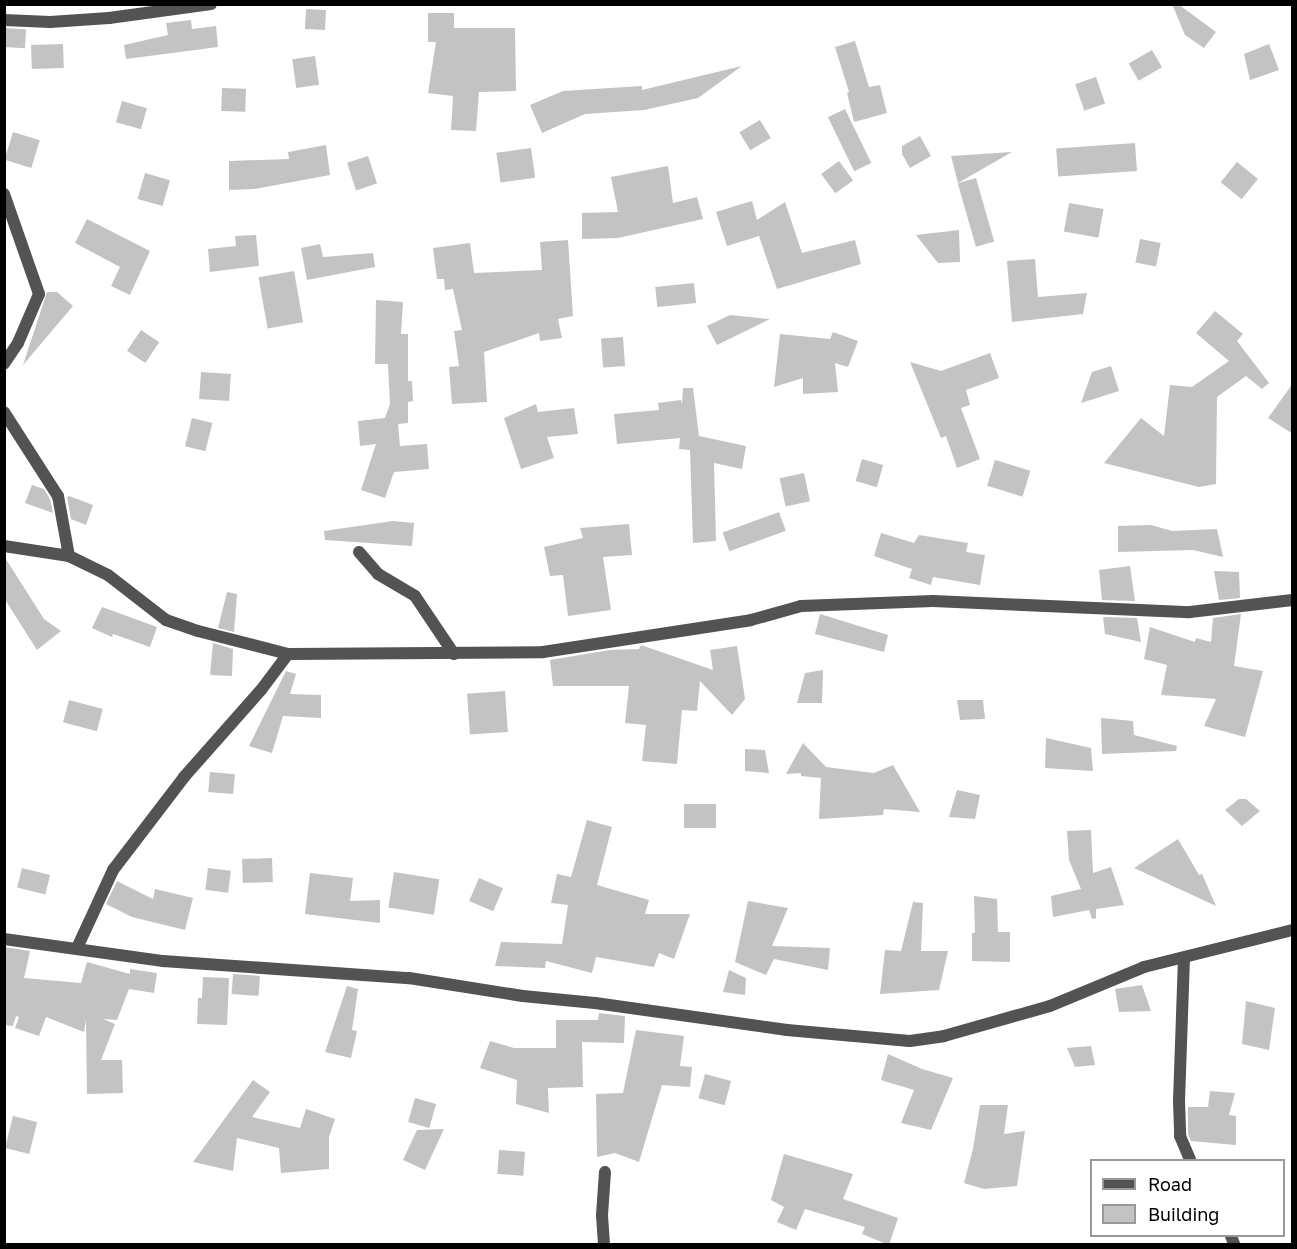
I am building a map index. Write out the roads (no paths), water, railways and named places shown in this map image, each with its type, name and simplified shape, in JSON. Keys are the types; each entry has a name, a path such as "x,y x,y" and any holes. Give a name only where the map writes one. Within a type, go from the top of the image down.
{"street":[{"path":"4,20 50,22 108,18 210,4"},
{"path":"4,194 39,294 18,343 4,364"},
{"path":"4,412 58,496 69,556"},
{"path":"4,546 69,556 108,575 166,620 198,631 288,654 543,652 751,620 801,606 933,601 1190,612 1293,600"},
{"path":"359,552 378,574 415,596 454,654"},
{"path":"77,948 113,870 184,777 261,690 288,654"},
{"path":"4,939 163,961 409,978 523,996 595,1003 787,1030 910,1041 944,1036 1050,1006 1144,967 1293,930"},
{"path":"1184,958 1179,1101 1180,1136 1189,1159"},
{"path":"604,1245 602,1215 605,1172"}]}
